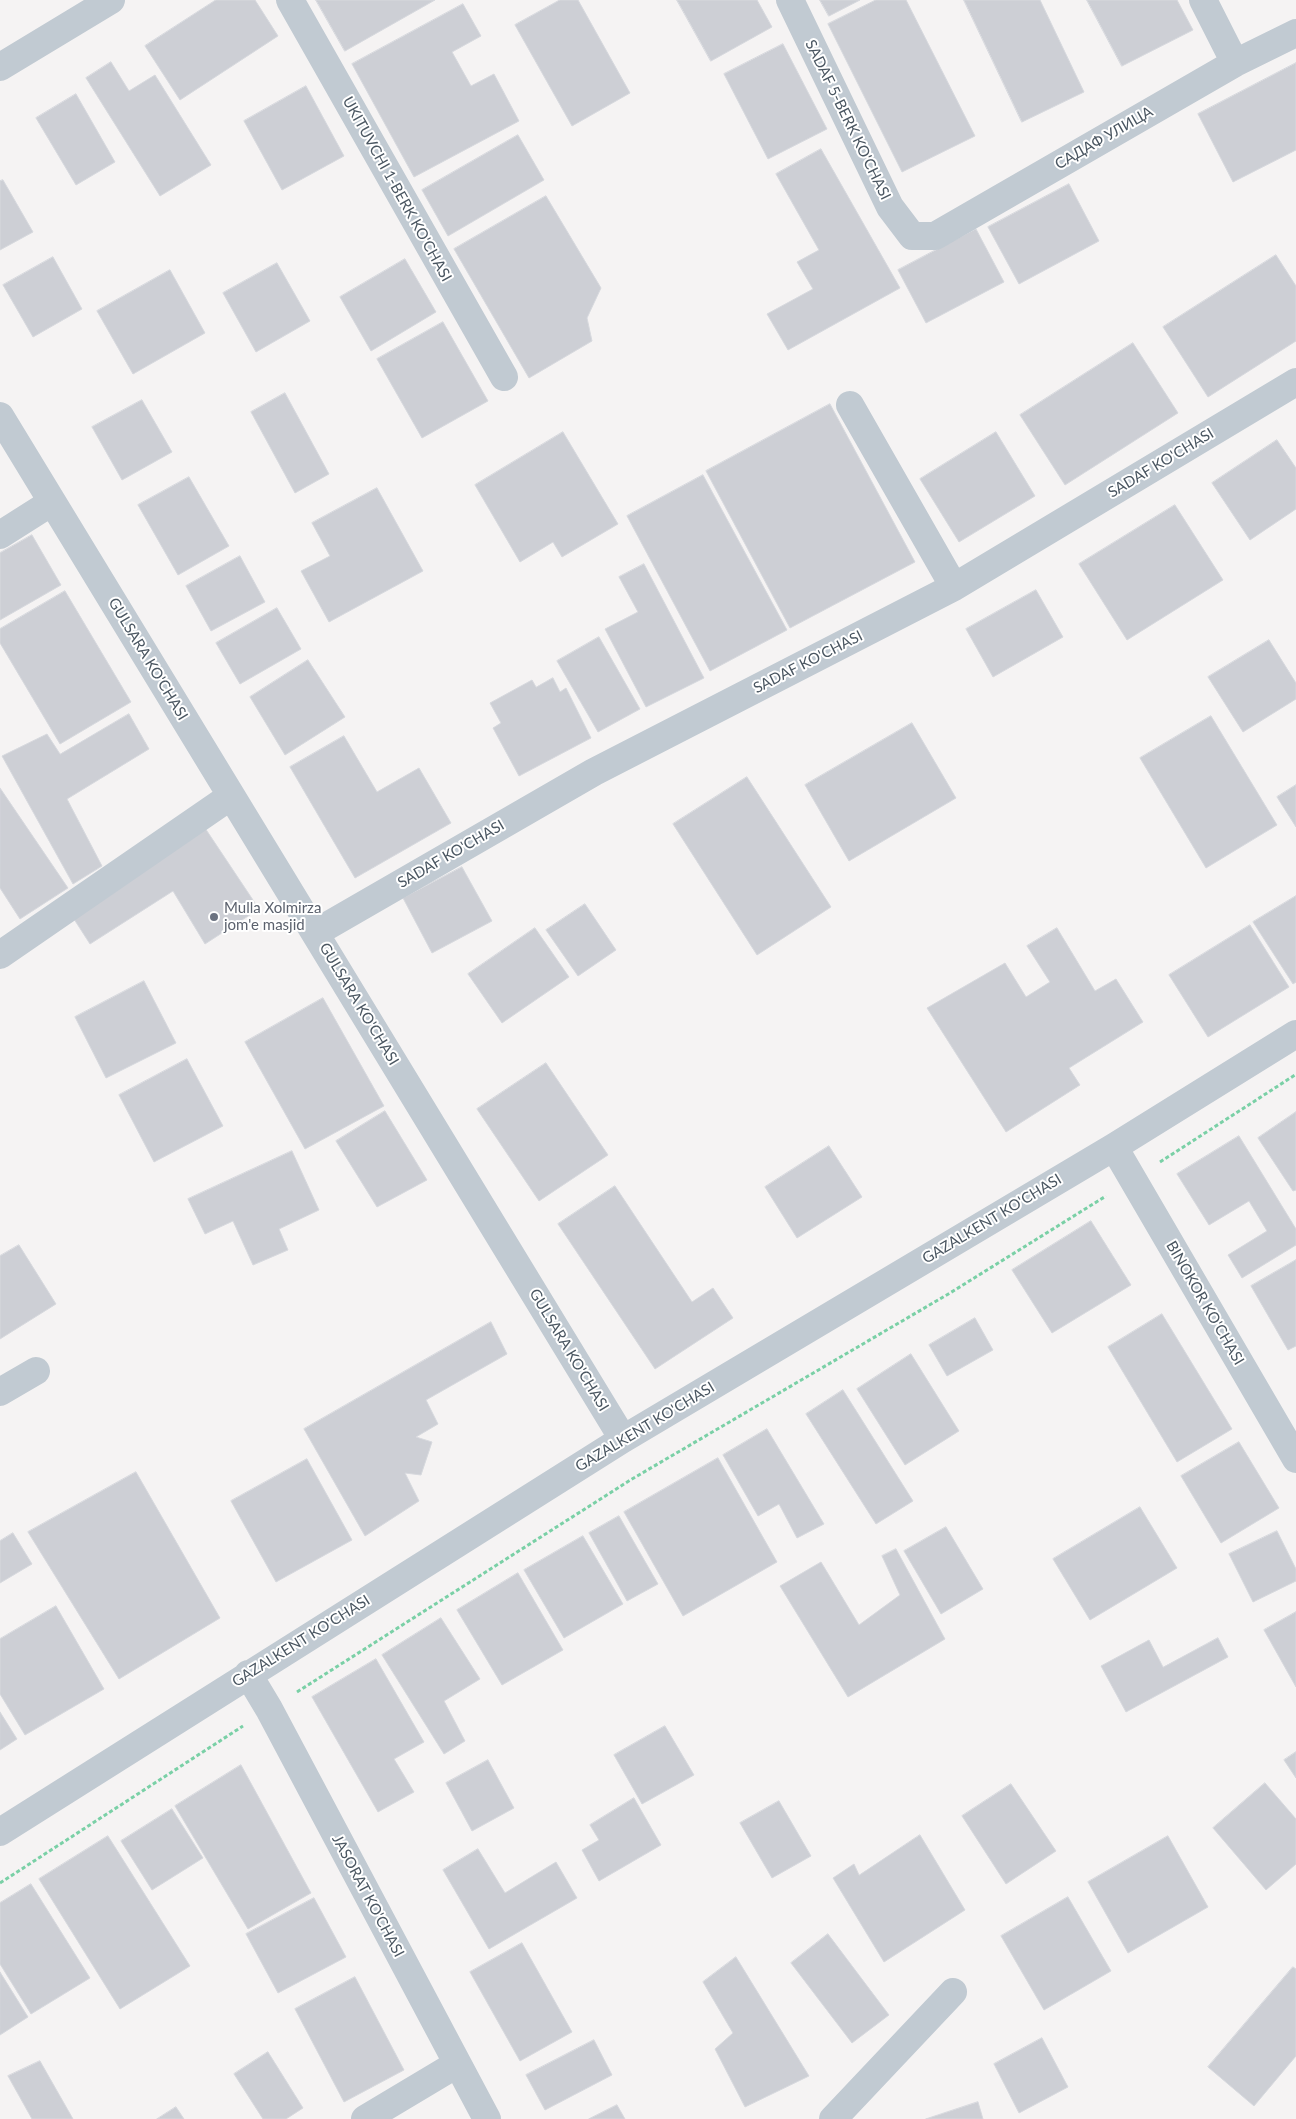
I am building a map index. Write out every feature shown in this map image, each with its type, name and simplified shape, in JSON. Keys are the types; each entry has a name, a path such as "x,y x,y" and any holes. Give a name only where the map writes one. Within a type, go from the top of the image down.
{"street":[{"path":"0,67 111,0"},
{"name":"UKITUVCHI 1-BERK KO'CHASI","path":"290,0 504,377"},
{"name":"SADAF 5-BERK KO'CHASI","path":"790,0 890,207 912,236"},
{"path":"1203,0 1235,63"},
{"name":"САДАФ УЛИЦА","path":"912,236 934,236 1235,63 1296,33"},
{"name":"SADAF KO'CHASI","path":"315,933 594,772 954,587 1296,382"},
{"path":"850,405 954,587"},
{"name":"GULSARA KO'CHASI","path":"0,416 623,1439"},
{"path":"0,535 52,502"},
{"path":"0,955 231,796"},
{"name":"GAZALKENT KO'CHASI","path":"0,1832 623,1439 1114,1147 1296,1034"},
{"name":"BINOKOR KO'CHASI","path":"1114,1147 1296,1458"},
{"path":"0,1392 36,1371"},
{"name":"JASORAT KO'CHASI","path":"248,1674 269,1709 487,2119"},
{"path":"833,2119 953,1992"},
{"path":"365,2119 457,2064"}],"path":[{"path":"0,1883 269,1709 632,1479 950,1292 1133,1179 1296,1075"}],"building":[{"path":"216,0 255,0 278,36 180,100 145,46"},
{"path":"316,0 435,0 345,51"},
{"path":"560,0 578,0 630,93 572,126 515,25"},
{"path":"677,0 757,0 772,27 711,61"},
{"path":"820,0 860,0 829,16"},
{"path":"876,0 906,0 975,136 902,172 828,24"},
{"path":"964,0 1040,0 1084,92 1022,122"},
{"path":"1087,0 1177,0 1193,30 1122,66"},
{"path":"463,4 481,36 452,52 471,86 494,74 519,121 414,177 352,64"},
{"path":"783,44 827,129 768,159 724,74"},
{"path":"111,62 129,91 155,75 211,165 160,196 86,78"},
{"path":"1296,63 1296,150 1233,182 1198,114"},
{"path":"306,86 344,156 282,190 244,121"},
{"path":"76,94 115,162 76,185 36,118"},
{"path":"518,135 544,180 448,236 422,190"},
{"path":"821,149 900,288 788,350 767,314 813,289 797,262 819,250 776,174"},
{"path":"3,180 33,232 0,250 0,181"},
{"path":"1069,184 1099,241 1019,284 988,227"},
{"path":"546,196 601,288 587,318 592,341 529,378 454,249"},
{"path":"976,229 1004,282 926,323 898,270"},
{"path":"1276,255 1296,286 1296,341 1208,397 1163,327"},
{"path":"53,257 82,309 33,337 3,285"},
{"path":"405,259 436,312 371,351 340,297"},
{"path":"277,263 310,321 256,352 223,293"},
{"path":"170,270 205,333 133,374 97,311"},
{"path":"443,322 488,401 422,438 377,359"},
{"path":"1133,343 1178,413 1065,485 1020,415"},
{"path":"285,393 329,474 295,493 251,412"},
{"path":"142,400 172,452 122,480 92,427"},
{"path":"830,404 915,562 790,628 706,471"},
{"path":"563,432 618,524 562,557 553,542 520,562 475,485"},
{"path":"996,432 1035,496 959,542 920,479"},
{"path":"1277,440 1296,468 1296,509 1250,540 1212,483"},
{"path":"703,475 787,630 710,671 627,516"},
{"path":"189,477 229,546 178,575 138,505"},
{"path":"377,488 423,571 329,622 301,571 330,556 312,523"},
{"path":"1175,505 1223,580 1127,640 1079,564"},
{"path":"32,535 61,585 0,620 0,553"},
{"path":"240,556 265,602 211,631 186,586"},
{"path":"644,564 704,678 646,707 605,629 638,612 619,577"},
{"path":"1036,590 1063,637 993,677 966,629"},
{"path":"65,591 131,702 60,744 0,643 0,629"},
{"path":"277,608 301,649 240,684 216,643"},
{"path":"599,637 640,709 598,732 557,661"},
{"path":"1269,640 1296,683 1296,699 1243,732 1208,677"},
{"path":"308,660 345,717 285,755 250,697"},
{"path":"553,678 560,692 566,688 591,738 519,776 493,728 501,723 490,703 532,680 536,687"},
{"path":"129,714 149,749 67,799 102,866 73,884 2,756 47,734 60,754"},
{"path":"1211,716 1277,825 1206,868 1140,758"},
{"path":"912,723 956,798 849,861 805,785"},
{"path":"344,736 377,792 419,768 451,823 355,878 290,767"},
{"path":"747,777 831,907 757,955 673,824"},
{"path":"1296,785 1296,827 1277,797"},
{"path":"0,788 68,888 20,919 0,888"},
{"path":"205,828 259,909 205,944 173,891 90,944 72,916"},
{"path":"462,867 492,921 432,953 403,898"},
{"path":"1296,896 1296,982 1293,984 1253,922"},
{"path":"585,904 616,950 578,976 546,930"},
{"path":"1250,925 1289,987 1208,1037 1169,975"},
{"path":"535,928 569,977 502,1023 468,974"},
{"path":"1057,928 1095,991 1116,979 1143,1022 1069,1068 1080,1085 1006,1132 927,1008 1005,963 1026,997 1050,982 1027,946"},
{"path":"144,981 176,1043 106,1078 75,1017"},
{"path":"323,998 384,1106 305,1149 245,1042"},
{"path":"187,1059 223,1126 154,1162 119,1095"},
{"path":"546,1063 608,1155 539,1201 477,1109"},
{"path":"385,1111 427,1180 377,1207 336,1141"},
{"path":"1296,1112 1296,1190 1293,1191 1258,1138"},
{"path":"1239,1136 1296,1229 1296,1245 1242,1278 1228,1255 1267,1231 1249,1201 1209,1225 1177,1174"},
{"path":"829,1146 862,1197 797,1238 765,1187"},
{"path":"292,1151 319,1210 279,1229 288,1250 253,1265 233,1221 205,1234 188,1199"},
{"path":"615,1186 692,1302 713,1288 733,1318 655,1369 558,1224"},
{"path":"1091,1221 1131,1285 1052,1333 1012,1270"},
{"path":"19,1245 56,1304 0,1339 0,1256"},
{"path":"1296,1260 1296,1346 1288,1350 1251,1286"},
{"path":"1162,1314 1232,1429 1177,1462 1108,1347"},
{"path":"975,1318 993,1350 947,1376 929,1345"},
{"path":"491,1322 507,1354 426,1400 438,1424 416,1437 432,1442 421,1475 405,1473 419,1501 365,1536 304,1429"},
{"path":"911,1354 959,1431 905,1465 857,1389"},
{"path":"843,1390 913,1501 876,1524 806,1414"},
{"path":"767,1429 824,1524 797,1538 779,1504 758,1516 723,1455"},
{"path":"1239,1442 1279,1508 1221,1543 1181,1476"},
{"path":"718,1458 777,1562 683,1616 624,1512"},
{"path":"307,1459 352,1540 276,1582 231,1501"},
{"path":"136,1472 220,1618 119,1679 28,1532"},
{"path":"1140,1507 1177,1568 1090,1620 1053,1559"},
{"path":"619,1516 658,1584 627,1601 589,1533"},
{"path":"946,1527 983,1589 941,1614 904,1551"},
{"path":"1277,1531 1296,1569 1296,1581 1253,1602 1229,1554"},
{"path":"13,1533 32,1564 0,1583 0,1541"},
{"path":"583,1536 623,1604 564,1638 524,1570"},
{"path":"896,1549 945,1639 848,1697 780,1586 821,1562 859,1625 900,1595 882,1556"},
{"path":"518,1573 563,1650 502,1685 457,1610"},
{"path":"56,1606 104,1689 25,1735 0,1694 0,1639"},
{"path":"1296,1612 1296,1687 1264,1630"},
{"path":"441,1618 480,1679 444,1701 465,1741 444,1754 382,1655"},
{"path":"1218,1638 1228,1657 1126,1712 1101,1666 1149,1640 1163,1667"},
{"path":"376,1659 424,1742 394,1759 414,1792 378,1812 312,1697"},
{"path":"0,1712 17,1739 0,1750"},
{"path":"665,1726 694,1775 642,1804 614,1755"},
{"path":"1296,1752 1296,1778 1284,1760"},
{"path":"488,1760 514,1808 472,1831 446,1783"},
{"path":"241,1765 311,1893 248,1929 175,1806"},
{"path":"1265,1783 1296,1819 1296,1864 1266,1890 1213,1828"},
{"path":"1011,1784 1056,1851 1006,1884 962,1816"},
{"path":"634,1798 661,1845 599,1881 582,1850 599,1840 590,1825"},
{"path":"779,1801 811,1856 772,1878 740,1823"},
{"path":"172,1809 203,1858 152,1890 121,1841"},
{"path":"920,1835 965,1910 884,1962 833,1878 854,1864 859,1875"},
{"path":"108,1836 190,1966 120,2009 39,1879"},
{"path":"1168,1836 1208,1907 1128,1953 1088,1882"},
{"path":"478,1849 505,1893 556,1862 577,1898 489,1949 443,1870"},
{"path":"31,1884 90,1978 31,2014 0,1964 0,1903"},
{"path":"1068,1897 1111,1971 1044,2010 1001,1936"},
{"path":"314,1898 346,1957 278,1993 246,1934"},
{"path":"828,1934 889,2015 852,2043 791,1963"},
{"path":"522,1943 572,2032 520,2061 470,1972"},
{"path":"736,1957 809,2076 745,2107 715,2049 733,2033 703,1982"},
{"path":"1293,1967 1296,1969 1296,2056 1254,2106 1208,2067"},
{"path":"0,1972 28,2017 0,2035"},
{"path":"355,1977 404,2070 344,2102 295,2009"},
{"path":"1042,2038 1068,2087 1019,2113 994,2064"},
{"path":"594,2040 612,2075 545,2110 526,2075"},
{"path":"268,2052 303,2108 286,2119 263,2119 234,2074"},
{"path":"40,2061 73,2119 32,2119 8,2076"},
{"path":"978,2102 983,2119 926,2119"},
{"path":"617,2105 625,2119 589,2119"},
{"path":"176,2107 184,2119 157,2119"}],"place":[{"name":"Mulla Xolmirza jom'e masjid","path":"214,917"}]}
